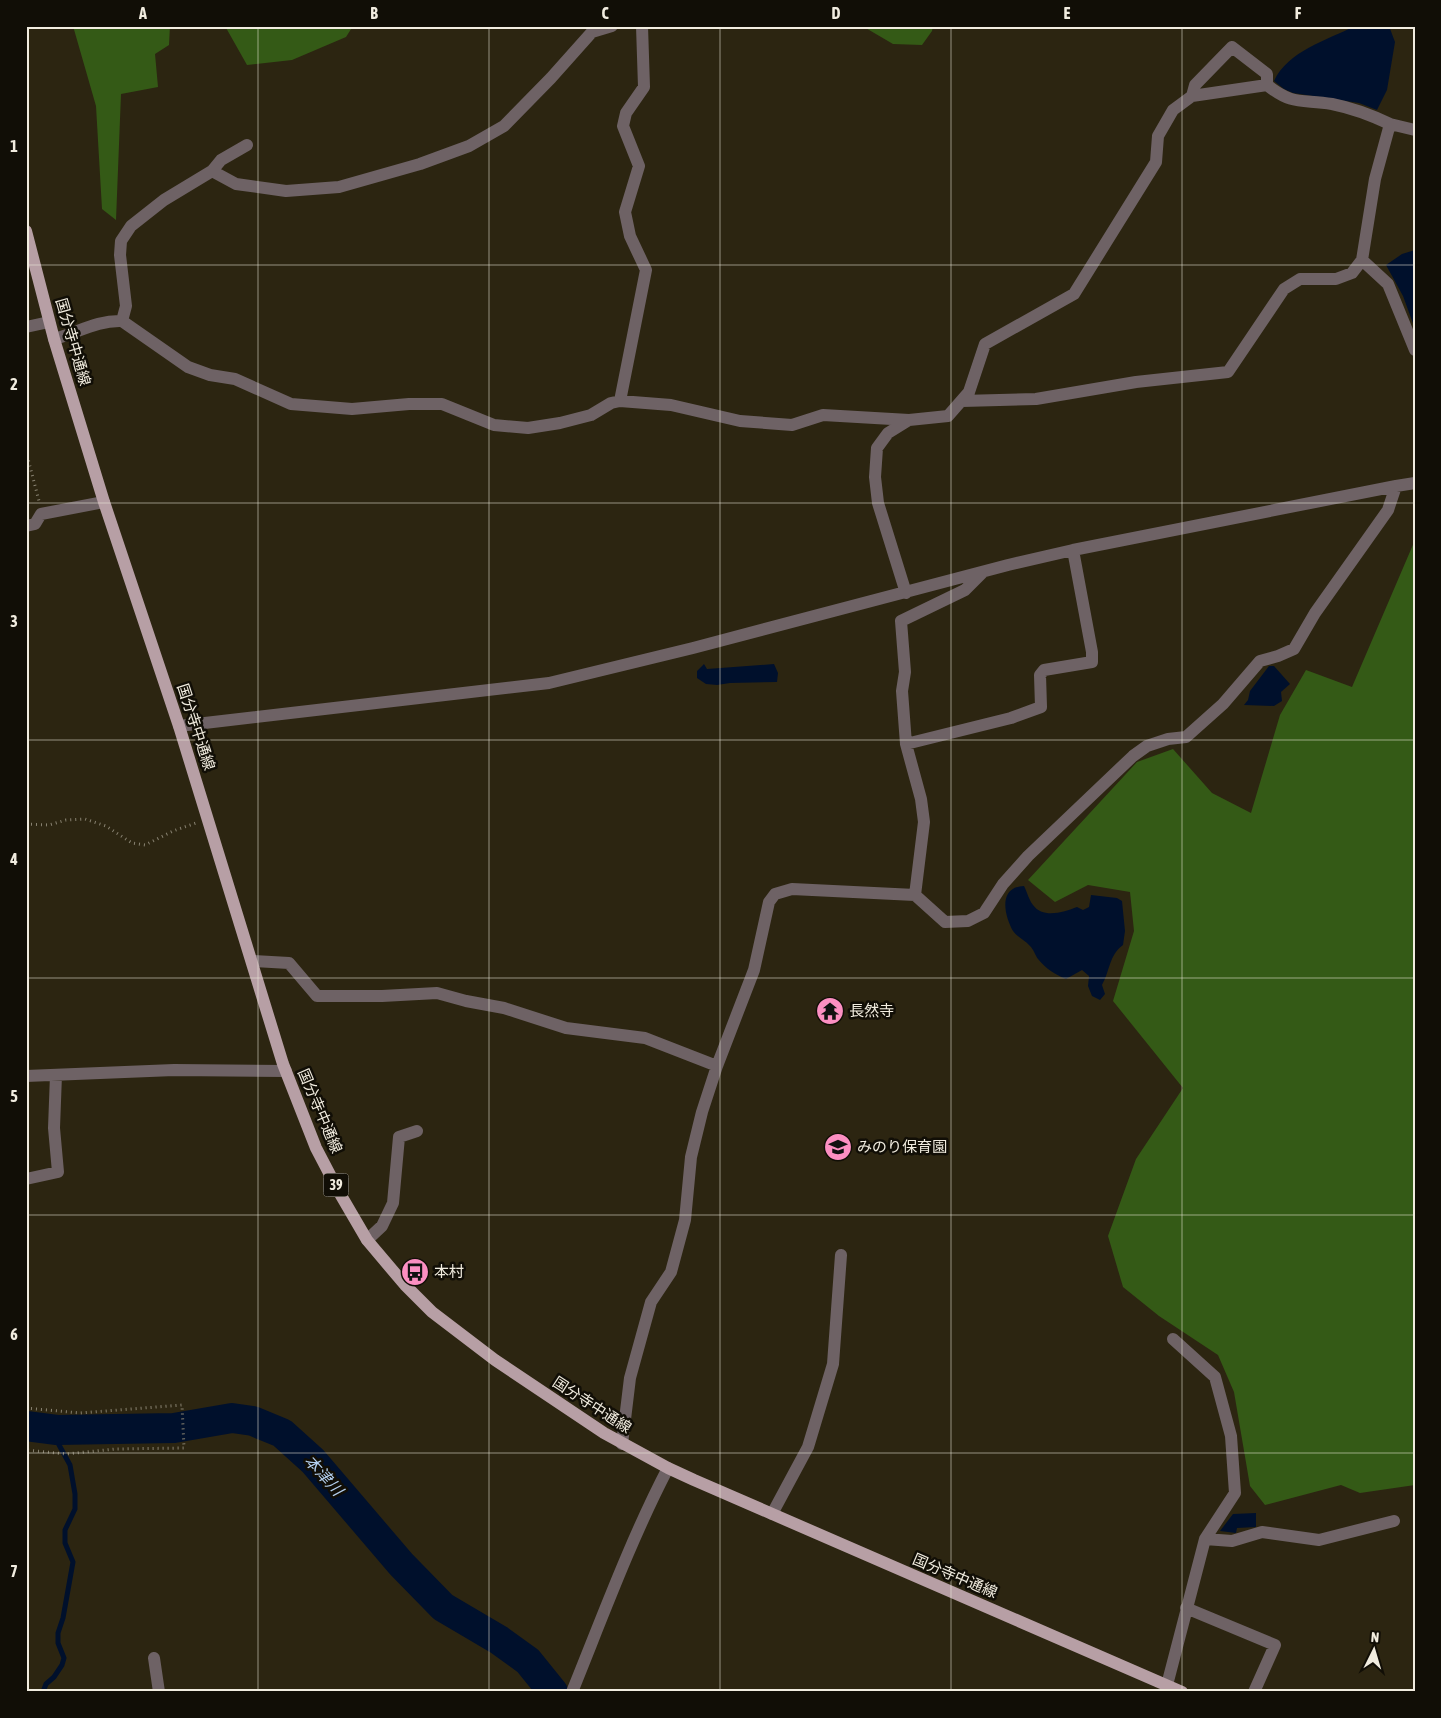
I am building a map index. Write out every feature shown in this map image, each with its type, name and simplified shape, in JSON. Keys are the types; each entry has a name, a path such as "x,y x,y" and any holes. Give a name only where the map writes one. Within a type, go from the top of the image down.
{"main road":[{"name":"国分寺中通線","path":"26,231 49,322 104,502 179,726 286,1071 316,1148 367,1240 405,1285 432,1312 495,1360 622,1444 668,1468 1182,1692"}],"street":[{"path":"212,171 236,184 286,190 339,187 420,164 469,146 504,126 551,78 590,29 612,26"},
{"path":"620,401 646,270 630,236 625,212 639,166 623,126 626,113 644,87 642,26"},
{"path":"1192,96 1196,85 1232,47 1267,74 1267,84 1278,94 1295,101 1331,104 1369,114 1390,124 1415,130"},
{"path":"54,339 70,335 87,327 110,321 122,321 188,367 210,375 235,379 291,404 352,409 410,404 442,404 494,425 528,428 560,423 590,415 611,403 620,401 672,405 740,421 792,425 823,415 910,420 948,416 969,392 985,344 1074,294 1156,162 1158,136 1172,110 1192,96 1267,84"},
{"path":"962,401 1036,399 1136,382 1228,372 1284,289 1300,279 1336,279 1352,273 1362,260 1375,179 1390,124"},
{"path":"122,321 126,306 120,255 121,241 132,226 164,200 212,171 221,160 247,145"},
{"path":"1362,260 1388,284 1415,350"},
{"path":"26,327 49,322"},
{"path":"906,593 878,503 875,477 877,448 888,433 910,420"},
{"path":"179,726 549,683 693,648 1008,565 1073,550 1415,483"},
{"path":"622,1444 630,1378 651,1302 671,1272 685,1220 691,1156 702,1112 717,1066 754,970 769,902 775,894 792,889 915,895 945,922 968,922 984,914 1003,884 1028,856 1133,756 1147,746 1168,739 1186,737 1223,704 1260,661 1294,650 1315,613 1388,510 1396,486"},
{"path":"26,526 34,524 41,514 104,502"},
{"path":"906,744 1011,718 1042,707 1040,675 1044,670 1092,662 1092,652 1073,550"},
{"path":"915,895 924,822 921,799 906,744 902,691 905,672 901,621 966,590 982,573"},
{"path":"252,961 289,963 317,996 382,996 437,993 504,1008 566,1028 644,1038 717,1066"},
{"path":"26,1076 174,1070 286,1071"},
{"path":"26,1179 58,1172 54,1128 56,1075"},
{"path":"367,1240 382,1226 393,1203 399,1137 417,1131"},
{"path":"772,1514 808,1447 834,1364 841,1254"},
{"path":"1167,1685 1205,1539 1234,1493 1231,1436 1215,1377 1173,1339"},
{"path":"572,1692 649,1506 668,1468"},
{"path":"1205,1539 1232,1541 1262,1532 1319,1540 1394,1521"},
{"path":"1186,1608 1274,1644 1254,1692"},
{"path":"154,1658 159,1692"}],"path":[{"path":"26,451 41,514"},
{"path":"26,824 49,825 66,820 85,819 106,826 132,843 145,845 173,831 208,819"},
{"path":"26,1408 80,1413 182,1405 184,1448 115,1449 66,1454 26,1450"}],"green space":[{"path":"73,26 170,26 169,45 155,54 158,87 121,94 116,220 102,209 96,106"},
{"path":"225,26 353,26 346,37 292,60 247,65"},
{"path":"933,26 932,31 922,45 893,44 864,27"},
{"path":"1415,540 1415,1485 1360,1493 1341,1485 1265,1505 1250,1486 1234,1392 1218,1355 1159,1316 1123,1287 1108,1236 1136,1159 1183,1088 1113,1001 1134,931 1130,892 1088,885 1055,902 1028,880 1137,762 1173,749 1212,793 1251,813 1280,715 1306,670 1352,687"}],"water":[{"path":"1355,26 1389,26 1395,42 1387,90 1377,110 1359,103 1293,93 1274,81 1280,71 1298,54"},
{"path":"1415,250 1415,329 1403,296 1386,265 1402,254"},
{"path":"704,664 707,669 774,664 778,673 777,682 706,684 697,678 697,671"},
{"path":"1269,666 1274,666 1290,684 1281,692 1282,701 1274,706 1244,705 1248,700 1250,691"},
{"path":"1024,886 1033,905 1042,912 1048,913 1077,907 1083,910 1089,907 1091,895 1117,898 1122,901 1125,931 1123,945 1112,958 1102,985 1105,994 1100,1000 1092,996 1088,986 1089,976 1082,970 1066,979 1055,974 1041,963 1033,949 1013,931 1007,917 1005,903 1010,891"},
{"path":"1256,1513 1256,1527 1237,1528 1236,1533 1220,1531 1233,1514"}],"waterway":[{"name":"本津川","path":"26,1426 57,1430 174,1428 232,1418 253,1421 282,1433 313,1461 401,1564 443,1607 499,1640 528,1661 553,1692"},
{"path":"43,1692 46,1684 54,1677 62,1665 64,1658 58,1643 58,1633 63,1618 73,1562 65,1543 65,1530 75,1509 75,1494 70,1465 58,1443 57,1430"}],"place":[{"name":"長然寺","path":"830,1011"},
{"name":"みのり保育園","path":"838,1147"},
{"name":"本村","path":"415,1272"}]}
